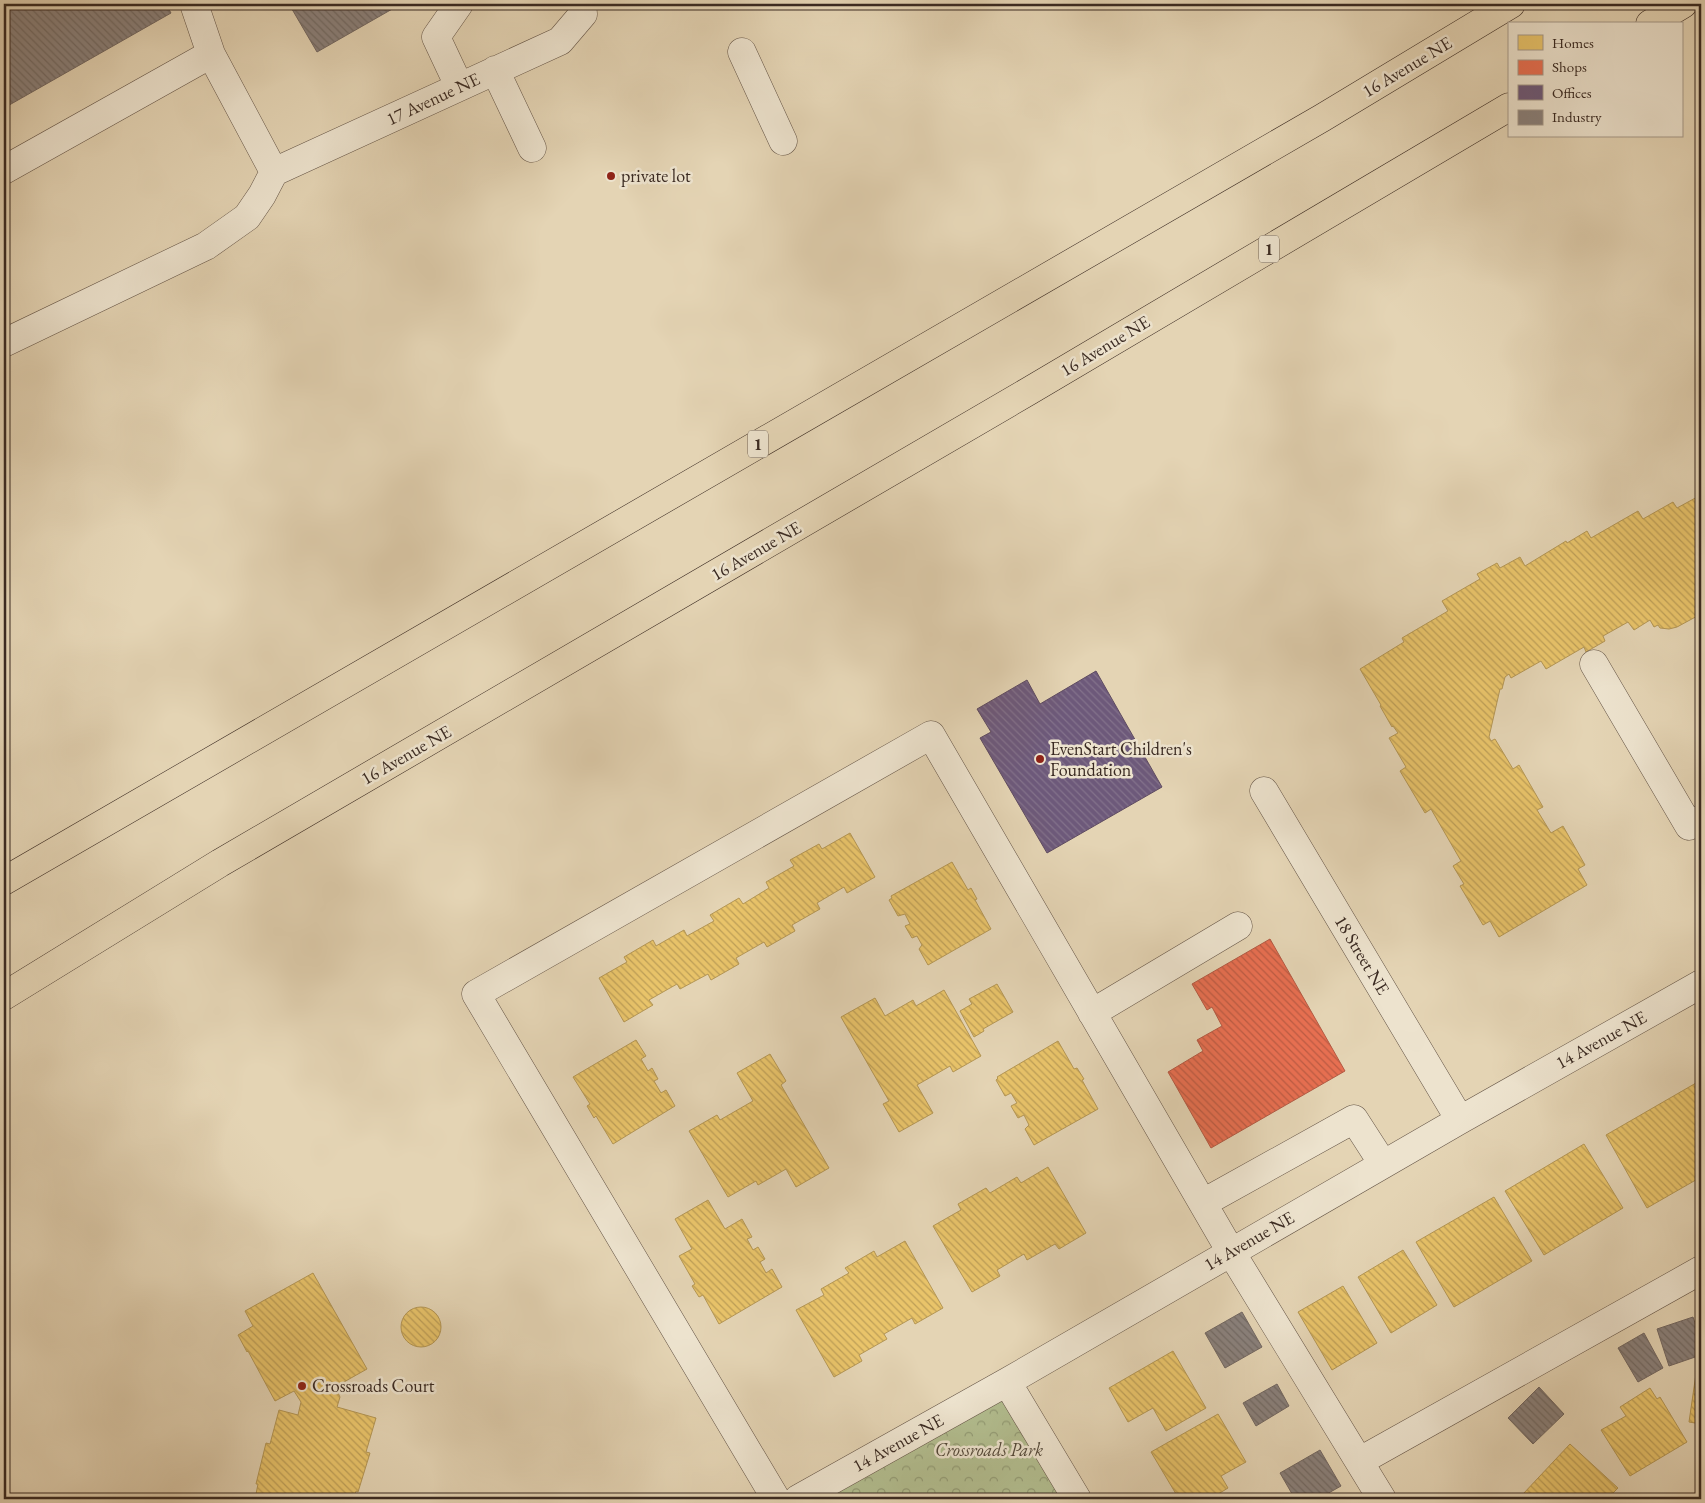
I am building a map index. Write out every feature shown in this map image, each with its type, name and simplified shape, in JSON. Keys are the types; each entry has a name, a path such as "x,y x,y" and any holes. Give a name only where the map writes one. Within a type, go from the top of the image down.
{"highway":[{"name":"16 Avenue NE","path":"4,882 1322,118 1511,4"},
{"path":"1653,22 1683,4"},
{"name":"16 Avenue NE","path":"4,996 220,863 1029,391 1508,108"}],"street":[{"path":"4,343 206,246 247,217 262,195 274,172 211,54 194,4"},
{"path":"459,4 436,38 459,86"},
{"name":"17 Avenue NE","path":"274,172 560,41 582,9"},
{"path":"742,52 783,141"},
{"path":"4,170 211,54"},
{"path":"495,70 532,148"},
{"path":"1594,664 1689,826 1701,819"},
{"path":"776,1499 476,994 931,735 1231,1252 1382,1499"},
{"name":"18 Street NE","path":"1264,791 1460,1120"},
{"path":"1092,1013 1238,926"},
{"name":"14 Avenue NE","path":"798,1499 1007,1382 1460,1120 1698,994"},
{"path":"1203,1203 1354,1119 1384,1164"},
{"path":"1360,1461 1701,1270"},
{"path":"1007,1382 1077,1499"}],"green space":[{"name":"Crossroads Park","path":"1007,1382 1077,1499 798,1499"}],"building: Homes":[{"path":"1701,486 1701,614 1677,627 1669,629 1660,628 1658,625 1654,627 1650,620 1634,630 1628,622 1603,636 1605,641 1586,652 1584,647 1546,669 1541,661 1511,678 1509,674 1505,677 1502,689 1500,689 1489,737 1491,741 1495,739 1513,769 1519,765 1543,807 1537,810 1551,833 1563,826 1585,865 1578,869 1587,885 1499,937 1490,921 1483,925 1460,886 1464,884 1453,866 1461,861 1431,809 1425,813 1400,771 1406,767 1389,738 1398,733 1392,727 1360,669 1404,642 1402,638 1448,611 1442,601 1480,579 1477,574 1497,563 1500,568 1520,557 1525,566 1566,541 1567,543 1587,531 1591,538 1638,511 1643,519 1673,502 1677,508 1699,496 1696,489"},
{"path":"850,833 875,877 847,893 844,887 817,903 820,909 792,925 795,931 767,947 764,942 736,958 739,964 711,980 708,974 680,989 677,984 649,1000 653,1005 624,1022 599,978 627,962 624,957 653,940 656,946 684,930 687,936 714,921 710,915 739,898 743,904 769,888 766,882 794,866 790,860 819,844 822,849"},
{"path":"952,862 968,890 971,888 977,899 975,900 991,929 928,965 919,949 922,945 917,936 912,938 905,926 910,924 905,914 898,916 889,900 892,898 891,896"},
{"path":"997,984 1013,1012 983,1029 984,1031 974,1037 960,1011 972,1004 969,999"},
{"path":"944,990 981,1056 953,1072 950,1066 917,1085 933,1113 899,1132 883,1104 889,1101 841,1017 875,998 885,1016 913,1000 916,1006"},
{"path":"636,1040 646,1056 641,1059 648,1071 652,1068 658,1079 654,1081 661,1093 666,1090 675,1106 613,1144 596,1116 594,1118 587,1106 590,1104 573,1077"},
{"path":"1058,1041 1074,1069 1077,1068 1084,1079 1082,1080 1098,1109 1034,1145 1025,1129 1029,1125 1024,1115 1018,1118 1011,1106 1017,1103 1011,1093 1005,1096 996,1080 997,1077"},
{"path":"770,1054 786,1081 781,1085 829,1168 796,1187 786,1169 758,1185 756,1181 728,1197 689,1131 717,1115 720,1120 753,1101 737,1073"},
{"path":"1696,1083 1701,1092 1701,1177 1647,1208 1606,1135"},
{"path":"1584,1144 1623,1208 1544,1255 1505,1191"},
{"path":"1048,1167 1086,1233 1059,1249 1055,1244 1027,1260 1024,1254 997,1270 1000,1276 972,1292 933,1226 961,1210 958,1204 986,1188 990,1193 1017,1177 1021,1183"},
{"path":"1494,1197 1532,1261 1454,1307 1416,1242"},
{"path":"708,1200 725,1229 742,1219 752,1237 747,1239 753,1250 758,1247 765,1259 760,1262 766,1273 772,1269 782,1287 719,1324 703,1295 699,1297 692,1286 695,1284 679,1256 692,1249 675,1219"},
{"path":"905,1241 943,1308 915,1324 912,1318 884,1334 887,1339 859,1355 862,1361 834,1377 796,1310 824,1295 821,1289 849,1273 845,1268 874,1251 877,1257"},
{"path":"1403,1250 1437,1305 1391,1333 1358,1277"},
{"name":"Crossroads Court","path":"313,1273 367,1369 335,1387 340,1397 337,1407 376,1418 366,1452 370,1453 354,1499 255,1499 258,1484 256,1484 266,1443 270,1444 279,1410 298,1415 301,1402 294,1391 275,1401 238,1335 253,1326 245,1311"},
{"path":"1343,1286 1377,1343 1332,1370 1298,1312"},
{"path":"417,1307 425,1307 432,1310 438,1316 441,1327 438,1338 432,1344 425,1347 417,1347 410,1344 404,1338 401,1331 401,1323 404,1316 410,1310"},
{"path":"1173,1351 1206,1408 1166,1431 1153,1408 1128,1422 1109,1388"},
{"path":"1698,1360 1701,1361 1701,1424 1689,1422"},
{"path":"1650,1388 1657,1399 1660,1397 1687,1442 1630,1476 1601,1430 1626,1416 1620,1407"},
{"path":"1218,1414 1246,1462 1221,1476 1228,1488 1210,1499 1179,1499 1151,1452"},
{"path":"1570,1444 1618,1488 1607,1499 1529,1499 1523,1494"},
{"path":"1236,1494 1239,1499 1227,1499"}],"building: Shops":[{"path":"1270,939 1345,1071 1211,1148 1168,1072 1203,1051 1197,1040 1222,1026 1212,1007 1207,1010 1192,984"}],"building: Offices":[{"path":"1096,671 1162,787 1047,853 980,738 991,732 977,709 1027,680 1040,704"}],"building: Industry":[{"path":"4,4 166,4 171,13 4,108"},
{"path":"289,4 401,4 317,52"},
{"path":"1242,1312 1262,1347 1225,1368 1205,1333"},
{"path":"1693,1317 1701,1341 1701,1355 1669,1366 1657,1329"},
{"path":"1644,1333 1663,1368 1638,1382 1618,1348"},
{"path":"1277,1384 1289,1406 1256,1426 1243,1403"},
{"path":"1539,1387 1564,1414 1533,1444 1508,1418"},
{"path":"1320,1450 1341,1486 1318,1499 1295,1499 1280,1473"}],"place":[{"name":"private lot","path":"611,176"},
{"name":"EvenStart Children's Foundation","path":"1040,759"},
{"name":"Crossroads Court","path":"302,1386"}]}
